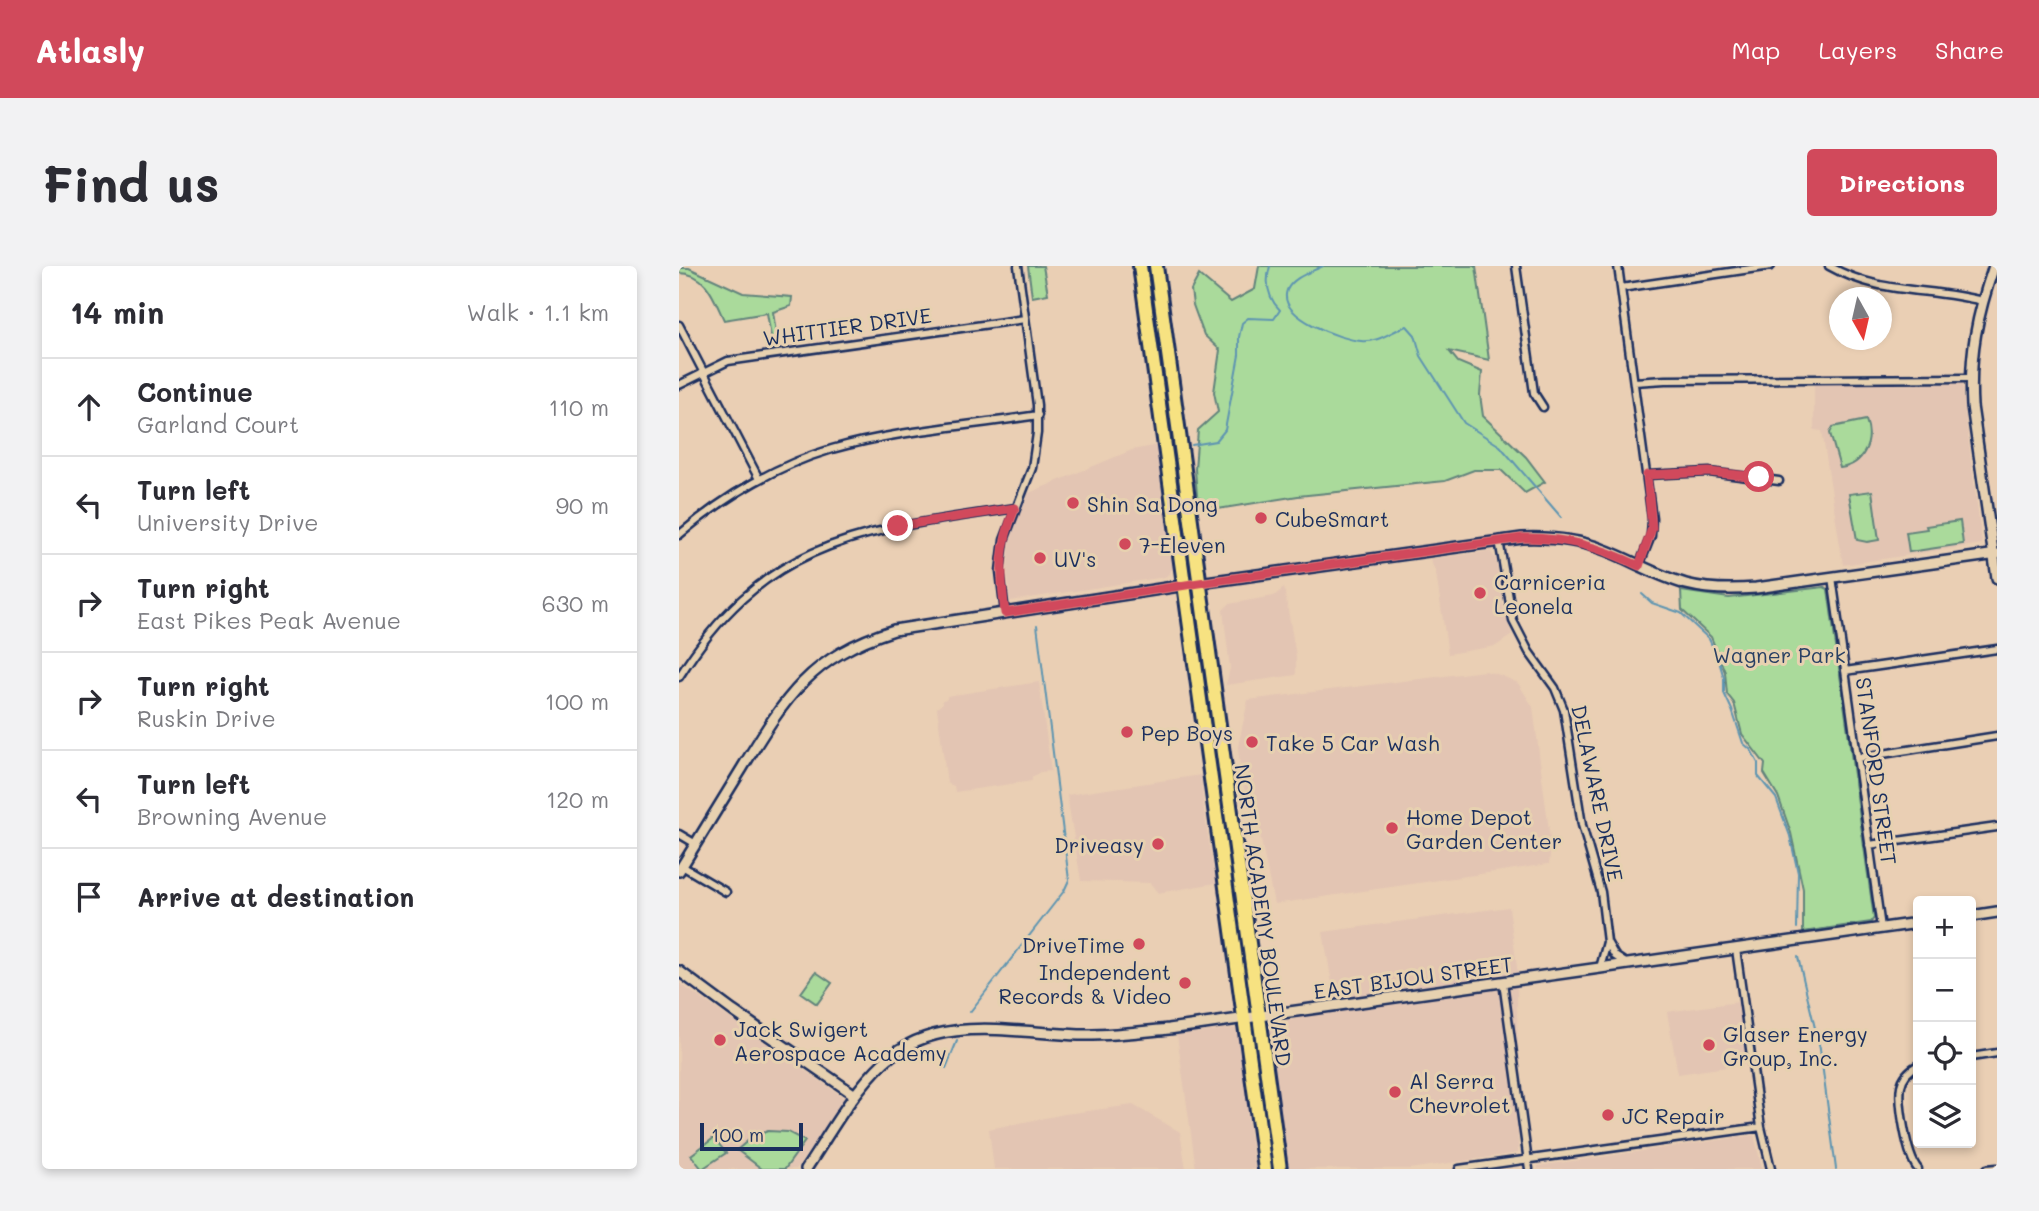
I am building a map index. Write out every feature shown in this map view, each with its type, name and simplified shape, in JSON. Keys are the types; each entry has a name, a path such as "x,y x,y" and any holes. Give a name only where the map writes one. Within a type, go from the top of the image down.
{"highway":[{"name":"NORTH ACADEMY BOULEVARD","path":"1140,266 1265,1169"},
{"name":"NORTH ACADEMY BOULEVARD","path":"1156,266 1280,1169"}],"main road":[{"path":"1994,266 1982,300 1973,343 1971,378 1972,406 1997,578"},
{"path":"680,868 786,699 831,658 859,642 894,630 1184,585 1499,540 1539,537 1571,540 1602,549 1684,583 1715,589 1756,588 1995,554"},
{"path":"1976,915 1997,912"},
{"name":"EAST BIJOU STREET","path":"806,1169 855,1095 886,1060 917,1040 948,1031 1102,1035 1258,1017 1913,924"},
{"path":"679,971 855,1095"}],"street":[{"path":"1005,613 1001,561 1006,531 1032,468 1038,415 1018,266"},
{"path":"1516,266 1534,393 1543,407"},
{"path":"1618,266 1652,528 1639,566"},
{"path":"1621,288 1771,266"},
{"path":"1829,266 1859,280 1886,288 1935,291 1982,300"},
{"name":"WHITTIER DRIVE","path":"679,385 728,360 1025,319"},
{"path":"679,325 759,479"},
{"path":"1634,383 1665,380 1971,378"},
{"path":"679,535 712,508 759,479 809,457 847,445 1038,415"},
{"path":"1647,475 1709,472 1779,481"},
{"path":"679,677 706,636 738,603 758,585 802,558 844,540 882,529 1015,508"},
{"name":"DELAWARE DRIVE","path":"1499,540 1513,621 1529,652 1555,688 1567,720 1582,825 1601,892 1607,942 1600,968"},
{"name":"STANFORD STREET","path":"1832,577 1881,928"},
{"path":"1845,671 1997,649"},
{"path":"1857,758 1997,736"},
{"path":"1870,845 1997,827"},
{"path":"679,834 696,844"},
{"path":"680,868 726,892"},
{"path":"1607,942 1615,956 1627,964"},
{"path":"1736,949 1761,1127 1771,1169"},
{"path":"1503,982 1529,1169"},
{"path":"1976,1056 1997,1053"},
{"path":"1913,1069 1906,1074 1901,1086 1910,1156 1918,1169"},
{"path":"1459,1169 1761,1127"},
{"path":"1987,1169 1997,1168"}],"shaded area":[{"path":"1814,384 1963,384 1982,544 1843,565 1822,431 1814,430"},
{"path":"1159,445 1159,468 1173,568 1169,574 1165,577 1010,601 1007,570 1010,536 1029,493 1132,450"},
{"path":"1490,551 1496,559 1504,612 1512,635 1496,646 1448,654 1436,573 1430,559"},
{"path":"1284,588 1296,656 1296,675 1226,685 1230,668 1223,610 1229,604 1274,596"},
{"path":"1485,671 1518,683 1533,707 1551,846 1549,864 1274,904 1257,820 1242,783 1238,747 1248,700"},
{"path":"1039,682 1051,771 1040,772 1032,777 1032,781 955,792 954,786 947,783 937,708 943,703 942,700 947,699 947,696"},
{"path":"1201,775 1216,883 1158,893 1150,883 1081,881 1067,795"},
{"name":"Al Serra Chevrolet","path":"1509,907 1517,967 1518,1153 1409,1169 1288,1169 1260,1030 1336,1006 1323,932"},
{"name":"Jack Swigert Aerospace Academy","path":"679,983 842,1096 844,1101 796,1169 679,1169"},
{"name":"Glaser Energy Group, Inc.","path":"1738,1002 1747,1064 1678,1074 1667,1012"},
{"path":"1235,1028 1241,1034 1255,1169 1196,1169 1177,1035"},
{"path":"1133,1105 1180,1132 1186,1169 994,1169 989,1129 1065,1114"},
{"path":"1754,1135 1762,1169 1538,1169 1538,1166"}],"green space":[{"path":"1028,266 1043,266 1048,294 1032,297"},
{"path":"1259,266 1476,266 1489,360 1449,351 1458,362 1482,372 1480,395 1483,416 1526,457 1545,482 1525,493 1501,470 1474,470 1445,481 1298,496 1218,509 1197,496 1195,469 1198,430 1218,412 1214,392 1220,350 1204,335 1193,305 1191,290 1199,275 1231,302 1255,289"},
{"path":"679,268 689,268 743,293 792,297 791,306 773,312 778,347 773,348 767,313 724,320 703,282 689,274 679,273"},
{"path":"1866,420 1869,436 1865,451 1855,462 1840,468 1830,433 1833,427"},
{"path":"1872,491 1879,540 1857,540 1849,494"},
{"path":"1960,521 1963,544 1909,552 1906,532"},
{"name":"Wagner Park","path":"1824,587 1828,589 1874,918 1871,922 1803,932 1803,889 1791,833 1778,796 1764,773 1765,764 1742,734 1734,703 1727,694 1725,672 1711,637 1682,610 1681,591 1729,598"},
{"path":"816,972 832,983 817,1004 801,993"},
{"path":"768,1131 788,1132 805,1141 785,1169 762,1169 737,1150 752,1137"},
{"path":"714,1138 726,1153 702,1169 691,1155"}],"waterway":[{"path":"1192,445 1216,441 1225,430 1242,323 1248,318 1274,319 1280,310 1269,290 1270,266"},
{"path":"1323,266 1303,275 1290,285 1287,300 1292,309 1313,325 1352,340 1367,341 1379,338 1407,326 1415,335 1421,356 1464,423 1500,446 1561,517"},
{"path":"1642,594 1652,603 1681,613 1709,639 1718,658 1724,678 1724,693 1743,743 1751,750 1758,763 1758,776 1776,798 1790,836 1798,873 1797,928"},
{"path":"970,1012 1064,891 1069,880 1037,625"},
{"path":"1798,957 1820,1049 1836,1169"},
{"path":"946,1068 957,1041"}],"place":[{"name":"Shin Sa Dong","path":"1073,503"},
{"name":"CubeSmart","path":"1261,518"},
{"name":"7-Eleven","path":"1125,544"},
{"name":"UV's","path":"1040,558"},
{"name":"Carniceria Leonela","path":"1480,593"},
{"name":"Pep Boys","path":"1127,732"},
{"name":"Take 5 Car Wash","path":"1252,742"},
{"name":"Home Depot Garden Center","path":"1392,828"},
{"name":"Driveasy","path":"1158,844"},
{"name":"DriveTime","path":"1139,944"},
{"name":"Independent Records & Video","path":"1185,983"},
{"name":"Jack Swigert Aerospace Academy","path":"720,1040"},
{"name":"Glaser Energy Group, Inc.","path":"1709,1045"},
{"name":"Al Serra Chevrolet","path":"1395,1092"},
{"name":"JC Repair","path":"1608,1115"}],"route":[{"path":"898,526 1015,508 1006,531 1000,570 1005,613 1522,538 1555,538 1590,545 1639,566 1652,528 1647,475 1709,472 1759,477"}]}
